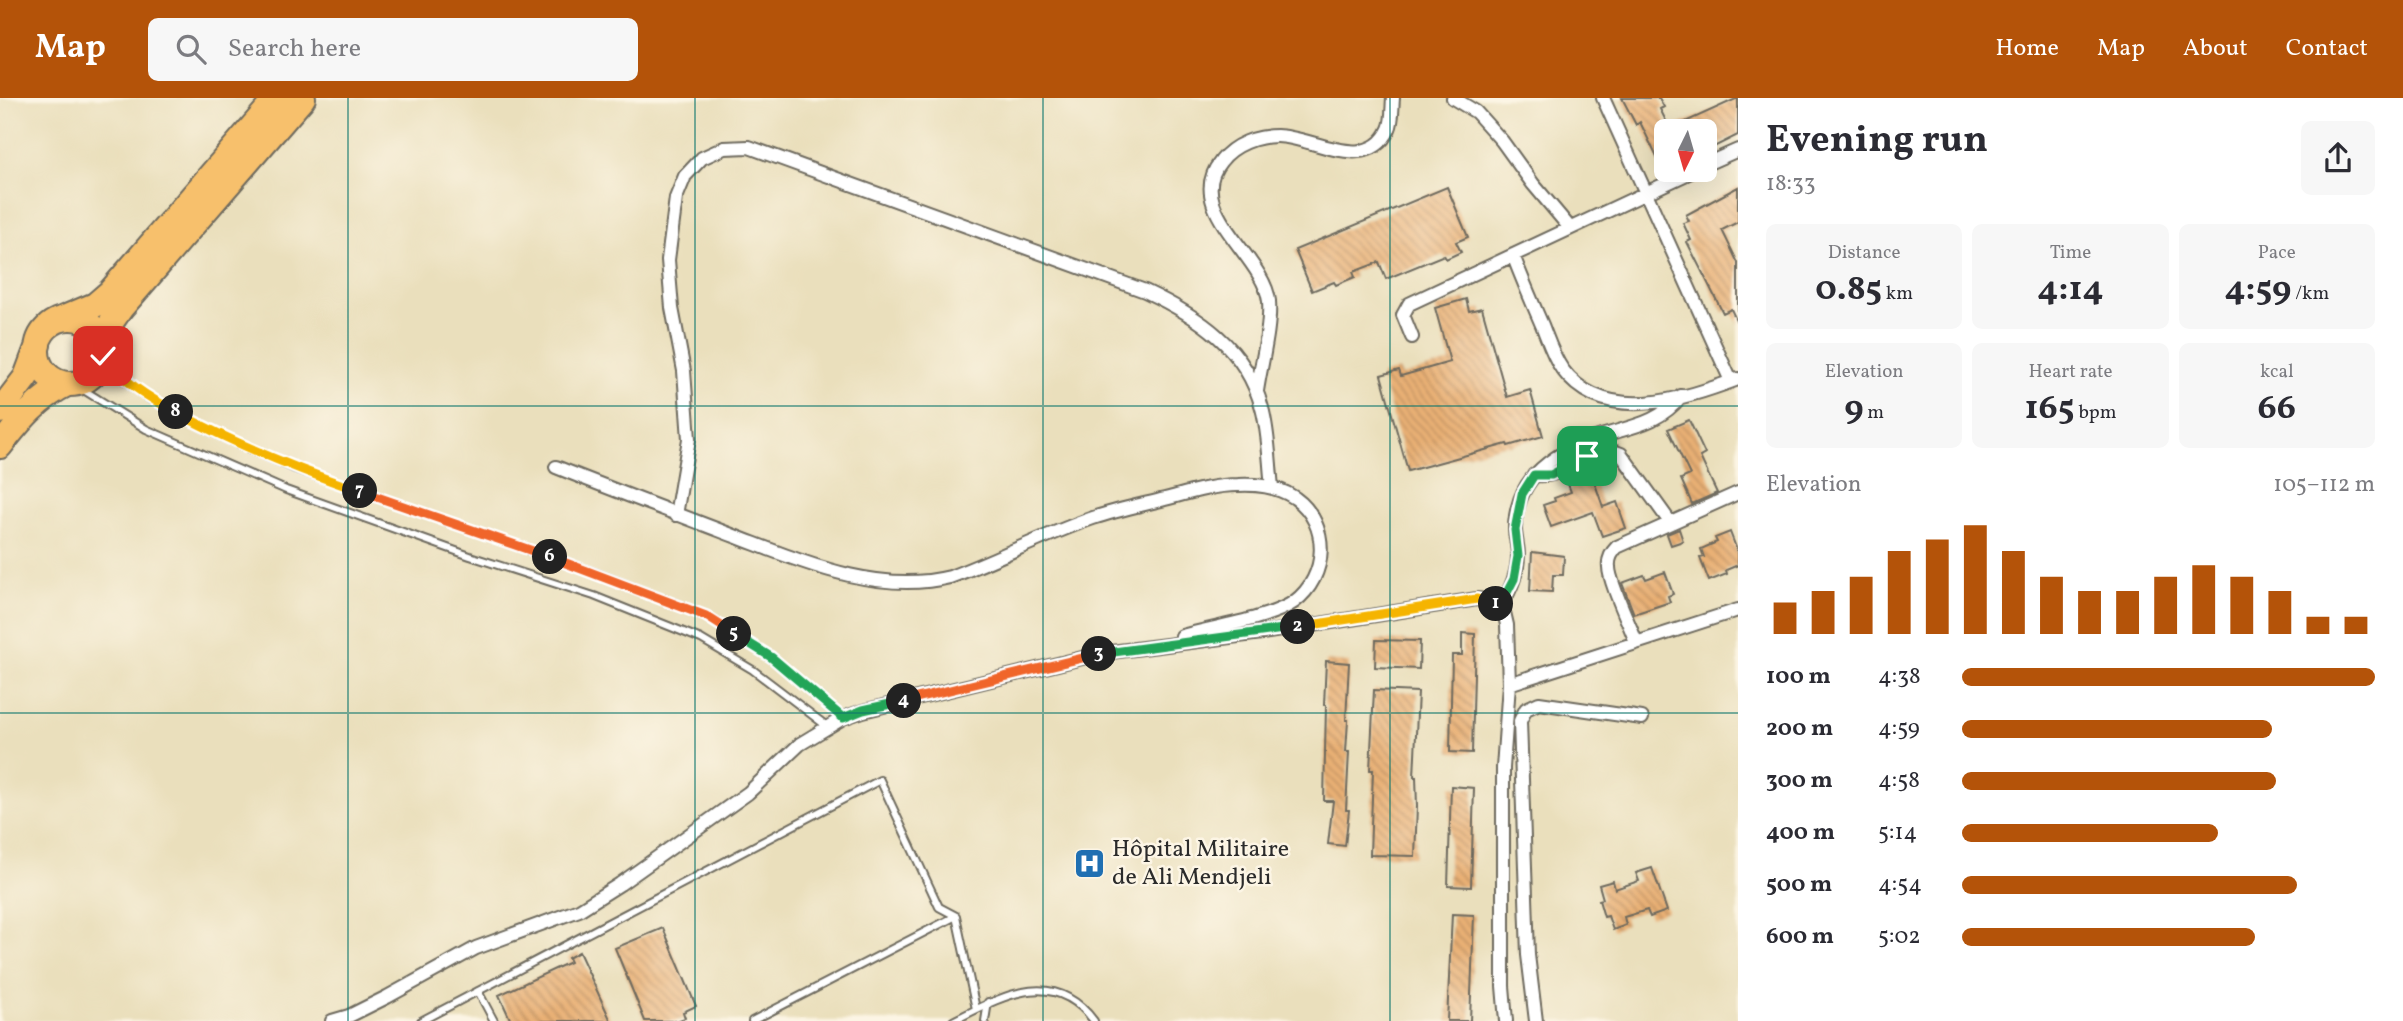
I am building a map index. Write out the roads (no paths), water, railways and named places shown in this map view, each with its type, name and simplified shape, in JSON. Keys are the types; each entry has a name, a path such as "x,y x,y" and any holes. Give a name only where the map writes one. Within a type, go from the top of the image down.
{"highway":[{"path":"0,411 26,377 47,327 95,305 110,292 277,98"},
{"path":"0,446 43,399 93,375 112,320 121,308 303,98"},
{"path":"64,318 86,321 95,328 101,337 103,352"},
{"path":"38,344 41,366 48,375 56,381 70,384"}],"street":[{"path":"1257,391 1269,300 1260,273 1230,236 1219,216 1210,178 1221,160 1235,147 1259,138 1279,136 1336,150 1370,149 1380,143 1390,128 1393,98"},
{"path":"1453,98 1476,112 1570,228"},
{"path":"1513,255 1555,359 1580,387 1603,399 1628,404 1681,396 1735,380 1603,98"},
{"path":"676,515 689,439 684,371 672,308 668,260 676,198 685,176 702,158 724,148 749,147 1145,290 1201,321 1226,343 1244,365 1257,391 1267,432 1272,488"},
{"path":"1717,160 1738,150"},
{"path":"1412,337 1404,315 1409,304 1668,182"},
{"path":"1500,606 1514,579 1518,556 1515,530 1522,494 1534,475 1554,458 1593,438 1649,423 1673,406 1681,396"},
{"path":"1534,475 1551,475 1587,456 1615,451 1621,454 1670,522"},
{"path":"332,1021 349,1016 387,997 475,948 579,910 728,808 800,744 843,718 863,710 1051,665 1151,645 1260,616 1292,604 1312,584 1320,564 1321,536 1312,515 1294,498 1272,488 1238,485 1193,492 1095,517 950,578 922,583 851,575 818,568 556,467"},
{"path":"1636,642 1610,573 1609,561 1617,547 1738,494"},
{"path":"1151,645 1262,633 1477,599 1500,606 1505,612 1507,625 1508,684 1503,768 1503,986 1506,1021"},
{"path":"1508,684 1738,610"},
{"path":"1536,1021 1528,955 1520,721 1527,709 1539,703 1642,718"}],"lane":[{"path":"103,352 125,381 150,399 214,433 293,468 598,574 706,616 771,657 843,718"},
{"path":"70,384 146,429 285,490 470,556 594,596 701,639 753,670 828,727"},
{"path":"421,1021 880,780 939,907 956,916"},
{"path":"956,916 973,1011 969,1021"},
{"path":"752,1021 956,916"},
{"path":"953,1021 988,1002 1045,989 1067,995 1094,1021"},
{"path":"478,991 494,1021"},
{"path":"985,1021 988,1002"}],"place":[{"name":"Hôpital Militaire de Ali Mendjeli","path":"1089,864"}]}
